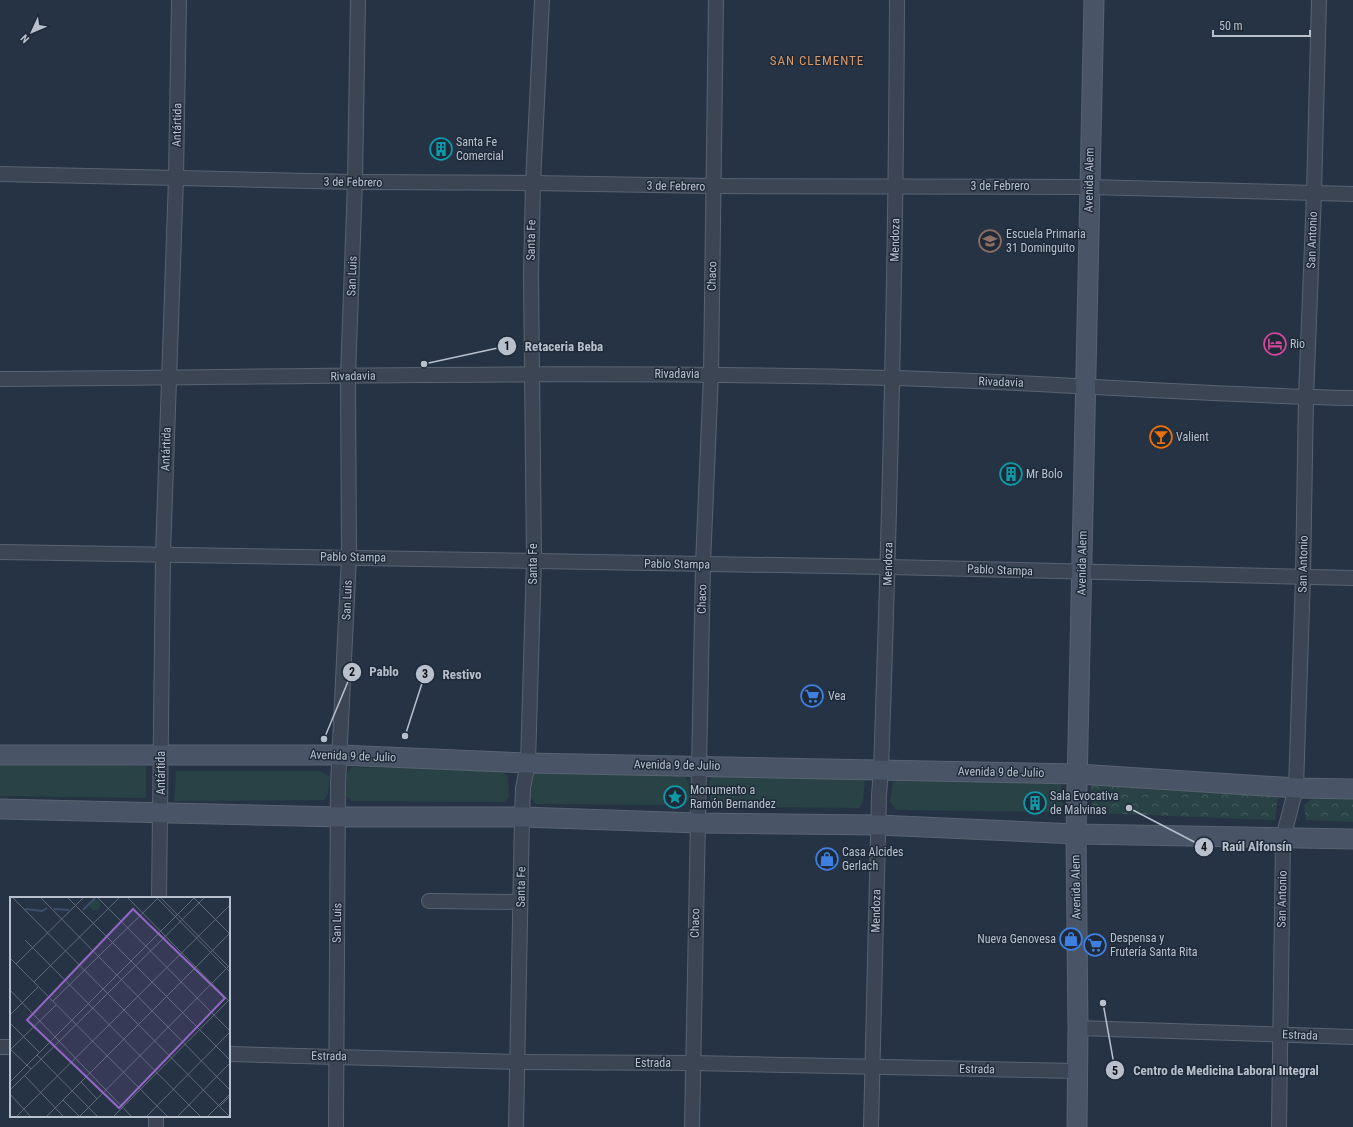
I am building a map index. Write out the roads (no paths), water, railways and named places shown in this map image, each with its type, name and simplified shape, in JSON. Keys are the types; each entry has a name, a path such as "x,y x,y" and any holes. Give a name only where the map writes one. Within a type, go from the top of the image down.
{"main road":[{"name":"Avenida Alem","path":"1077,1127 1078,1028 1076,834 1082,572 1084,385 1094,0"},
{"name":"Avenida 9 de Julio","path":"0,755 340,755 528,763 1078,774 1296,788 1353,789"},
{"path":"0,809 339,817 522,817 698,823 878,825 1076,834 1353,839"}],"street":[{"name":"Antártida","path":"159,897 163,554 176,178 179,0"},
{"name":"San Luis","path":"336,1127 340,755 349,557 348,376 355,182 358,0"},
{"name":"Santa Fe","path":"516,1127 522,817 523,788 528,763 534,560 531,374 532,183 542,0"},
{"name":"Chaco","path":"692,1127 692,1063 703,564 711,374 716,0"},
{"name":"Mendoza","path":"872,1127 878,825 888,567 897,186 897,0"},
{"name":"San Antonio","path":"1280,1127 1283,838 1296,788 1303,577 1306,397 1314,193 1319,0"},
{"name":"3 de Febrero","path":"0,174 355,182 713,186 1089,187 1353,194"},
{"name":"Rivadavia","path":"0,379 531,374 711,374 892,378 1084,385 1306,397 1353,398"},
{"name":"Pablo Stampa","path":"0,552 534,560 1353,578"},
{"path":"429,901 520,902"},
{"name":"Estrada","path":"1078,1028 1353,1037"},
{"name":"Estrada","path":"230,1054 517,1062 692,1063 1078,1071"}],"place":[{"name":"Santa Fe Comercial","path":"441,149"},
{"name":"Escuela Primaria 31 Dominguito","path":"990,241"},
{"name":"Rio","path":"1275,344"},
{"name":"Retaceria Beba","path":"424,364"},
{"name":"Valient","path":"1161,437"},
{"name":"Mr Bolo","path":"1011,474"},
{"name":"Vea","path":"812,696"},
{"name":"Restivo","path":"405,736"},
{"name":"Pablo","path":"324,739"},
{"name":"Monumento a Ramón Bernandez","path":"675,797"},
{"name":"Sala Evocativa de Malvinas","path":"1035,803"},
{"name":"Raúl Alfonsín","path":"1129,808"},
{"name":"Casa Alcides Gerlach","path":"827,859"},
{"name":"Nueva Genovesa","path":"1071,939"},
{"name":"Despensa y Frutería Santa Rita","path":"1095,945"},
{"name":"Centro de Medicina Laboral Integral","path":"1103,1003"}],"district":[{"name":"SAN CLEMENTE","path":"817,60"}]}
